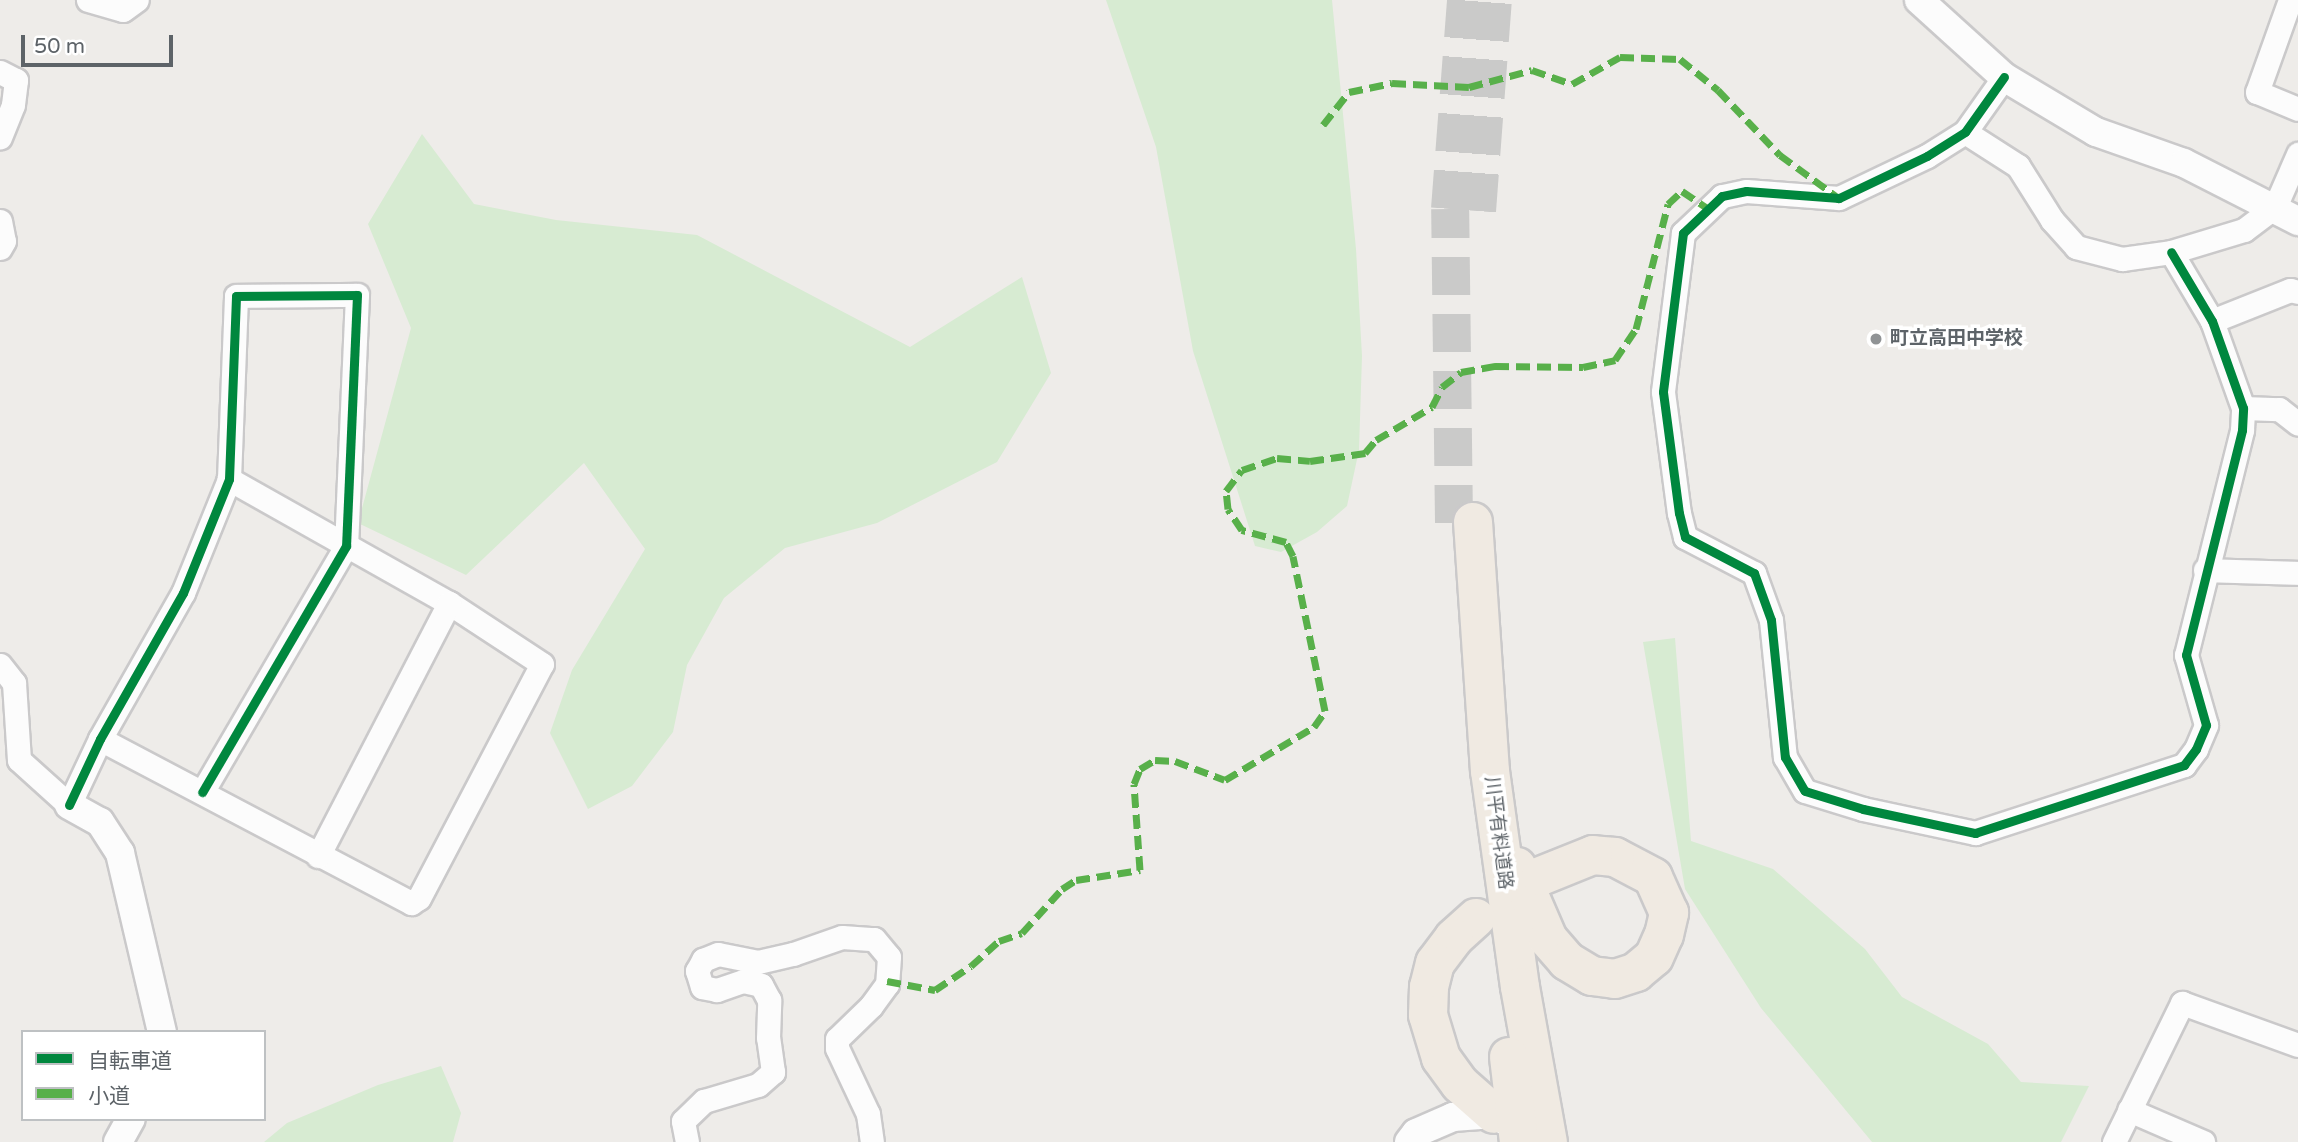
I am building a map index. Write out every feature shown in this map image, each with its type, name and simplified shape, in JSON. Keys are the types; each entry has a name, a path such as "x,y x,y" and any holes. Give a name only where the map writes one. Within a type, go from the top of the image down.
{"highway":[{"name":"川平有料道路","path":"1514,1130 1484,907 1463,666 1464,522 1490,771 1518,975 1548,1142"},
{"path":"1490,771 1520,877 1548,939 1561,954 1592,975 1615,979 1636,972 1654,957 1664,935 1669,913 1653,877 1615,856 1593,855 1541,876"},
{"path":"1484,907 1454,938 1435,963 1429,987 1428,1015 1441,1058 1460,1084 1514,1130"}],"street":[{"path":"88,0 123,10 137,0"},
{"path":"1919,0 2004,77 2096,132 2184,163 2287,214"},
{"path":"2290,0 2257,92 2298,109"},
{"path":"0,72 16,80 13,105 0,137"},
{"path":"2004,77 1965,132 1927,156 1839,198 1746,191 1722,196 1683,233 1663,392 1679,513 1685,537 1754,573 1771,620 1785,757 1804,791 1863,810 1975,833 2183,765 2196,748 2206,725 2186,655 2242,430 2243,408 2212,321 2171,252"},
{"path":"1965,132 2018,166 2052,220 2076,247 2122,259 2171,252 2287,214"},
{"path":"2287,214 2298,154"},
{"path":"0,221 4,241 0,248"},
{"path":"2212,321 2290,290 2298,292"},
{"path":"69,806 100,739 183,593 229,479 236,296 357,295 346,545 202,792"},
{"path":"2243,408 2278,409 2298,424"},
{"path":"100,739 411,903 419,898 542,664 449,603 229,479"},
{"path":"2205,570 2298,573"},
{"path":"318,856 449,603"},
{"path":"0,665 14,683 19,761 69,806 100,822 120,853 162,1030"},
{"path":"687,1142 683,1121 704,1101 758,1085 773,1072 768,1038 769,1000 761,985 743,981 717,990 702,987 697,971 703,960 718,954 758,962 793,954 842,937 874,939 889,957 887,984 871,1006 837,1039 837,1048 868,1114 872,1142"},
{"path":"2114,1142 2182,1003 2298,1045"},
{"path":"2129,1110 2203,1142"},
{"path":"1409,1142 1416,1133 1453,1117 1514,1130"},
{"path":"118,1142 130,1121"}],"green space":[{"path":"1106,0 1332,0 1356,249 1362,356 1359,450 1347,506 1317,532 1281,552 1255,546 1193,351 1156,147"},
{"path":"422,134 474,204 556,220 697,235 910,347 1022,277 1051,373 997,462 877,523 785,548 724,598 687,665 673,732 632,786 588,809 550,733 572,670 645,549 584,463 466,575 358,523 411,328 368,224"},
{"path":"1675,638 1691,841 1773,869 1865,949 1902,997 1988,1044 2021,1082 2089,1086 2061,1142 1872,1142 1761,1008 1685,889 1643,642"},
{"path":"441,1066 461,1113 453,1142 264,1142 287,1123 378,1085"}],"tunnel":[{"path":"1454,523 1450,209 1466,0"},
{"path":"1477,211 1493,0"}],"marked path":[{"path":"1323,125 1349,92 1392,83 1469,87 1532,70 1572,84 1620,57 1680,59 1718,90 1780,155 1836,196"},
{"path":"887,981 935,990 971,966 999,941 1022,933 1062,889 1076,880 1140,870 1134,784 1140,769 1155,760 1175,761 1225,780 1314,727 1325,711 1293,556 1286,542 1242,530 1228,509 1226,491 1242,470 1277,458 1310,461 1365,453 1376,440 1432,407 1442,387 1461,372 1495,366 1583,367 1615,360 1636,329 1668,204 1682,191 1709,209"}],"cycle path":[{"path":"2004,77 1965,132 1927,156 1839,198 1746,191 1722,196 1683,233 1663,392 1679,513 1685,537 1754,573 1771,620 1785,757 1805,791 1863,809 1975,833 2184,765 2196,749 2206,725 2186,655 2242,430 2243,408 2212,321 2171,252"},
{"path":"69,805 100,739 183,593 229,479 236,296 357,295 346,546 202,792"}],"place":[{"name":"町立高田中学校","path":"1876,339"}]}
